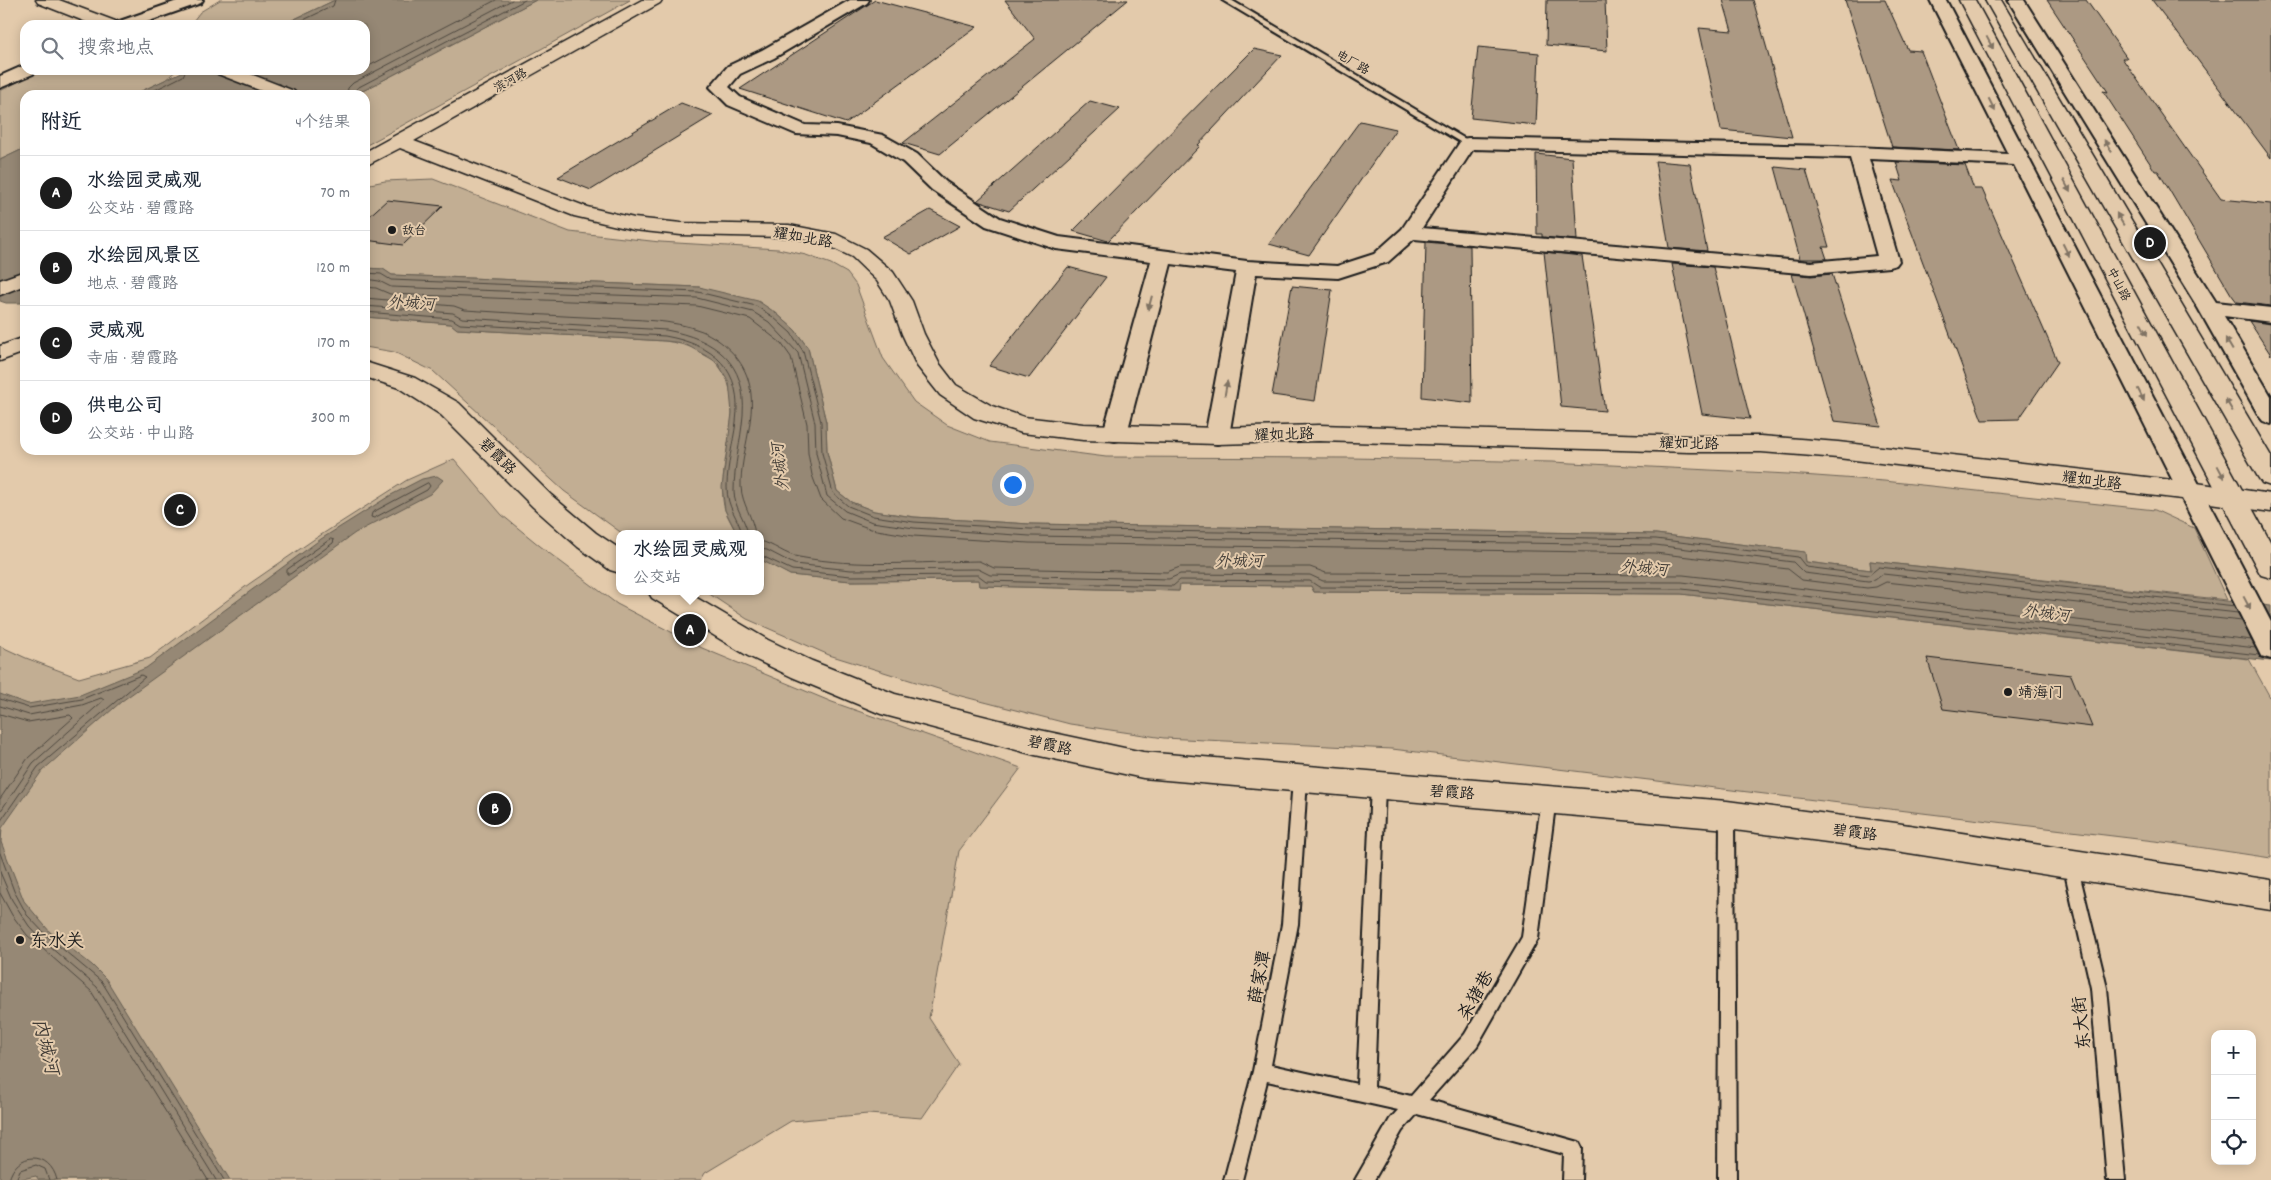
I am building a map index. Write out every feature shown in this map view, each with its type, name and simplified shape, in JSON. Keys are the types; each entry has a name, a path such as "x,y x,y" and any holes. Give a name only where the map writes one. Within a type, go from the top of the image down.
{"street":[{"path":"44,0 96,20"},
{"path":"137,20 195,0"},
{"name":"滨河路","path":"370,157 654,0"},
{"path":"861,0 768,54 734,70 719,87 734,101 802,130 837,131 877,139 910,158 939,186 992,222 1056,243 1246,267 1338,272 1381,258 1409,233 1468,142 2020,160"},
{"path":"1938,0 2224,560 2271,648"},
{"name":"中山路","path":"1967,0 2270,567"},
{"path":"1993,0 2271,477"},
{"path":"2016,0 2209,308 2271,416"},
{"path":"0,83 20,73"},
{"path":"237,75 275,90"},
{"name":"耀如北路","path":"398,141 514,188 590,214 634,224 682,229 789,231 829,238 859,253 884,277 901,301 913,334 929,366 948,390 983,412 1022,425 1083,432 1217,436 1319,433 1689,444 1761,444 1838,450 2190,491 2271,503"},
{"path":"1409,233 1811,268 1890,261 1858,154"},
{"path":"1115,433 1163,256"},
{"path":"1217,436 1246,267"},
{"path":"0,288 20,279"},
{"path":"2209,308 2271,315"},
{"path":"0,341 20,343"},
{"path":"0,354 20,345"},
{"name":"碧霞路","path":"370,371 406,382 450,409 542,500 587,540 616,560"},
{"name":"碧霞路","path":"669,595 758,648 802,669 892,706 1034,742 1157,767 1378,786 1549,798 1727,815 1896,837 2271,895"}],"lane":[{"name":"电厂路","path":"1226,0 1468,142"},
{"name":"薛家潭","path":"1233,1180 1261,1071 1290,924 1300,779"},
{"path":"1365,1093 1378,786"},
{"name":"杀猪巷","path":"1364,1180 1396,1126 1471,1040 1530,939 1549,798"},
{"path":"1727,815 1727,1180"},
{"name":"东大街","path":"2070,864 2098,988 2116,1180"},
{"path":"1261,1071 1414,1104 1573,1148 1572,1180"}],"shaded area":[{"path":"220,0 335,0 293,20 194,20 200,12"},
{"path":"536,0 630,0 370,143 370,90 365,90"},
{"path":"31,75 171,75 144,90 20,90 20,150 0,160 0,91"},
{"path":"433,179 570,232 660,242 778,249 806,255 831,264 847,273 856,285 883,358 914,402 947,425 990,442 1106,457 1351,458 1552,462 1788,474 1884,481 2155,510 2194,528 2227,600 1870,561 1871,570 1806,562 1804,552 1656,534 1030,524 914,517 874,511 851,502 837,491 827,452 826,422 808,348 795,330 776,313 699,287 391,275 383,269 370,268 370,184 385,181"},
{"path":"370,317 451,324 458,329 665,341 693,348 705,354 722,371 728,382 731,396 732,419 724,469 723,495 725,510 735,530 618,530 564,491 433,371 394,352 370,348"},
{"path":"454,459 502,515 617,604 702,648 832,702 1021,768 959,851 929,1018 959,1064 922,1118 868,1114 791,1121 705,1173 701,1180 0,1180 0,646 79,678 150,658 249,584 313,540 407,480"},
{"path":"764,560 790,575 851,581 979,580 979,586 1179,591 1179,585 1311,586 1314,592 1681,594 2249,659 2271,699 2271,858 2171,843 1392,749 1164,738 1070,724 961,696 829,655 747,619 711,595 764,595"}],"water":[{"path":"335,0 536,0 365,90 144,90 175,75 370,75 370,20 293,20"},
{"path":"20,150 20,303 0,301 0,160"},
{"name":"外城河","path":"370,268 383,269 392,275 699,287 758,301 776,313 795,330 808,348 826,422 827,452 837,491 851,502 874,511 914,517 1030,524 1656,534 1805,552 1806,562 1871,570 1870,561 2271,606 2271,661 1681,594 1314,592 1311,586 1180,585 1179,591 979,586 978,580 851,581 790,575 764,562 764,530 735,530 725,510 722,487 732,413 729,382 717,362 683,343 457,329 451,324 370,317"},
{"name":"内城河","path":"437,476 443,480 430,494 355,533 122,701 42,771 2,828 1,842 24,901 50,932 92,965 106,979 230,1180 39,1180 36,1176 17,1180 0,1180 0,694 28,704 80,695 146,668 321,539 391,495 422,479"}],"building":[{"path":"875,0 977,27 846,123 740,89"},
{"path":"1005,0 1128,0 940,154 903,143 1035,39"},
{"path":"1547,0 1605,0 1607,51 1546,45"},
{"path":"1723,0 1753,0 1792,137 1721,130 1699,28 1732,31"},
{"path":"1845,0 1885,0 1908,50 1921,51 1959,150 1892,147"},
{"path":"2047,0 2086,0 2127,58 2122,58 2221,199 2271,204 2271,306 2237,302 2231,294 2158,171 2155,171 2103,91 2108,92"},
{"path":"2152,0 2271,0 2271,158 2185,43"},
{"path":"1478,47 1539,53 1536,125 1471,118"},
{"path":"1254,49 1282,55 1198,145 1200,146 1108,241 1073,231"},
{"path":"1090,101 1120,109 1009,211 977,201"},
{"path":"681,103 713,115 591,190 558,177"},
{"path":"1360,121 1396,129 1309,255 1269,244"},
{"path":"1536,154 1572,158 1577,240 1542,237 1542,234 1537,234"},
{"path":"1655,161 1690,164 1707,251 1669,248"},
{"path":"1896,162 1965,165 1974,189 1982,189 2058,362 2019,419 1982,420 1892,180 1902,181"},
{"path":"1775,167 1806,170 1829,247 1823,247 1827,259 1800,259"},
{"name":"敌台","path":"387,200 443,206 403,245 370,241 370,215"},
{"path":"930,210 960,226 911,254 882,237"},
{"path":"1426,242 1470,246 1472,403 1422,397"},
{"path":"1544,252 1582,256 1605,411 1561,407"},
{"path":"1672,264 1713,267 1750,419 1702,414"},
{"path":"1068,267 1106,277 1029,378 989,366"},
{"path":"1792,274 1811,276 1832,274 1881,426 1834,421"},
{"path":"1292,286 1332,290 1315,401 1272,395"},
{"path":"2249,321 2271,324 2271,355"},
{"name":"靖海门","path":"1927,658 2071,675 2092,727 1943,709"}],"place":[{"name":"敌台","path":"392,230"},
{"name":"供电公司","path":"2150,243"},
{"name":"灵威观","path":"180,510"},
{"name":"水绘园灵威观","path":"690,630"},
{"name":"靖海门","path":"2008,692"},
{"name":"水绘园风景区","path":"495,809"},
{"name":"东水关","path":"20,940"}]}
